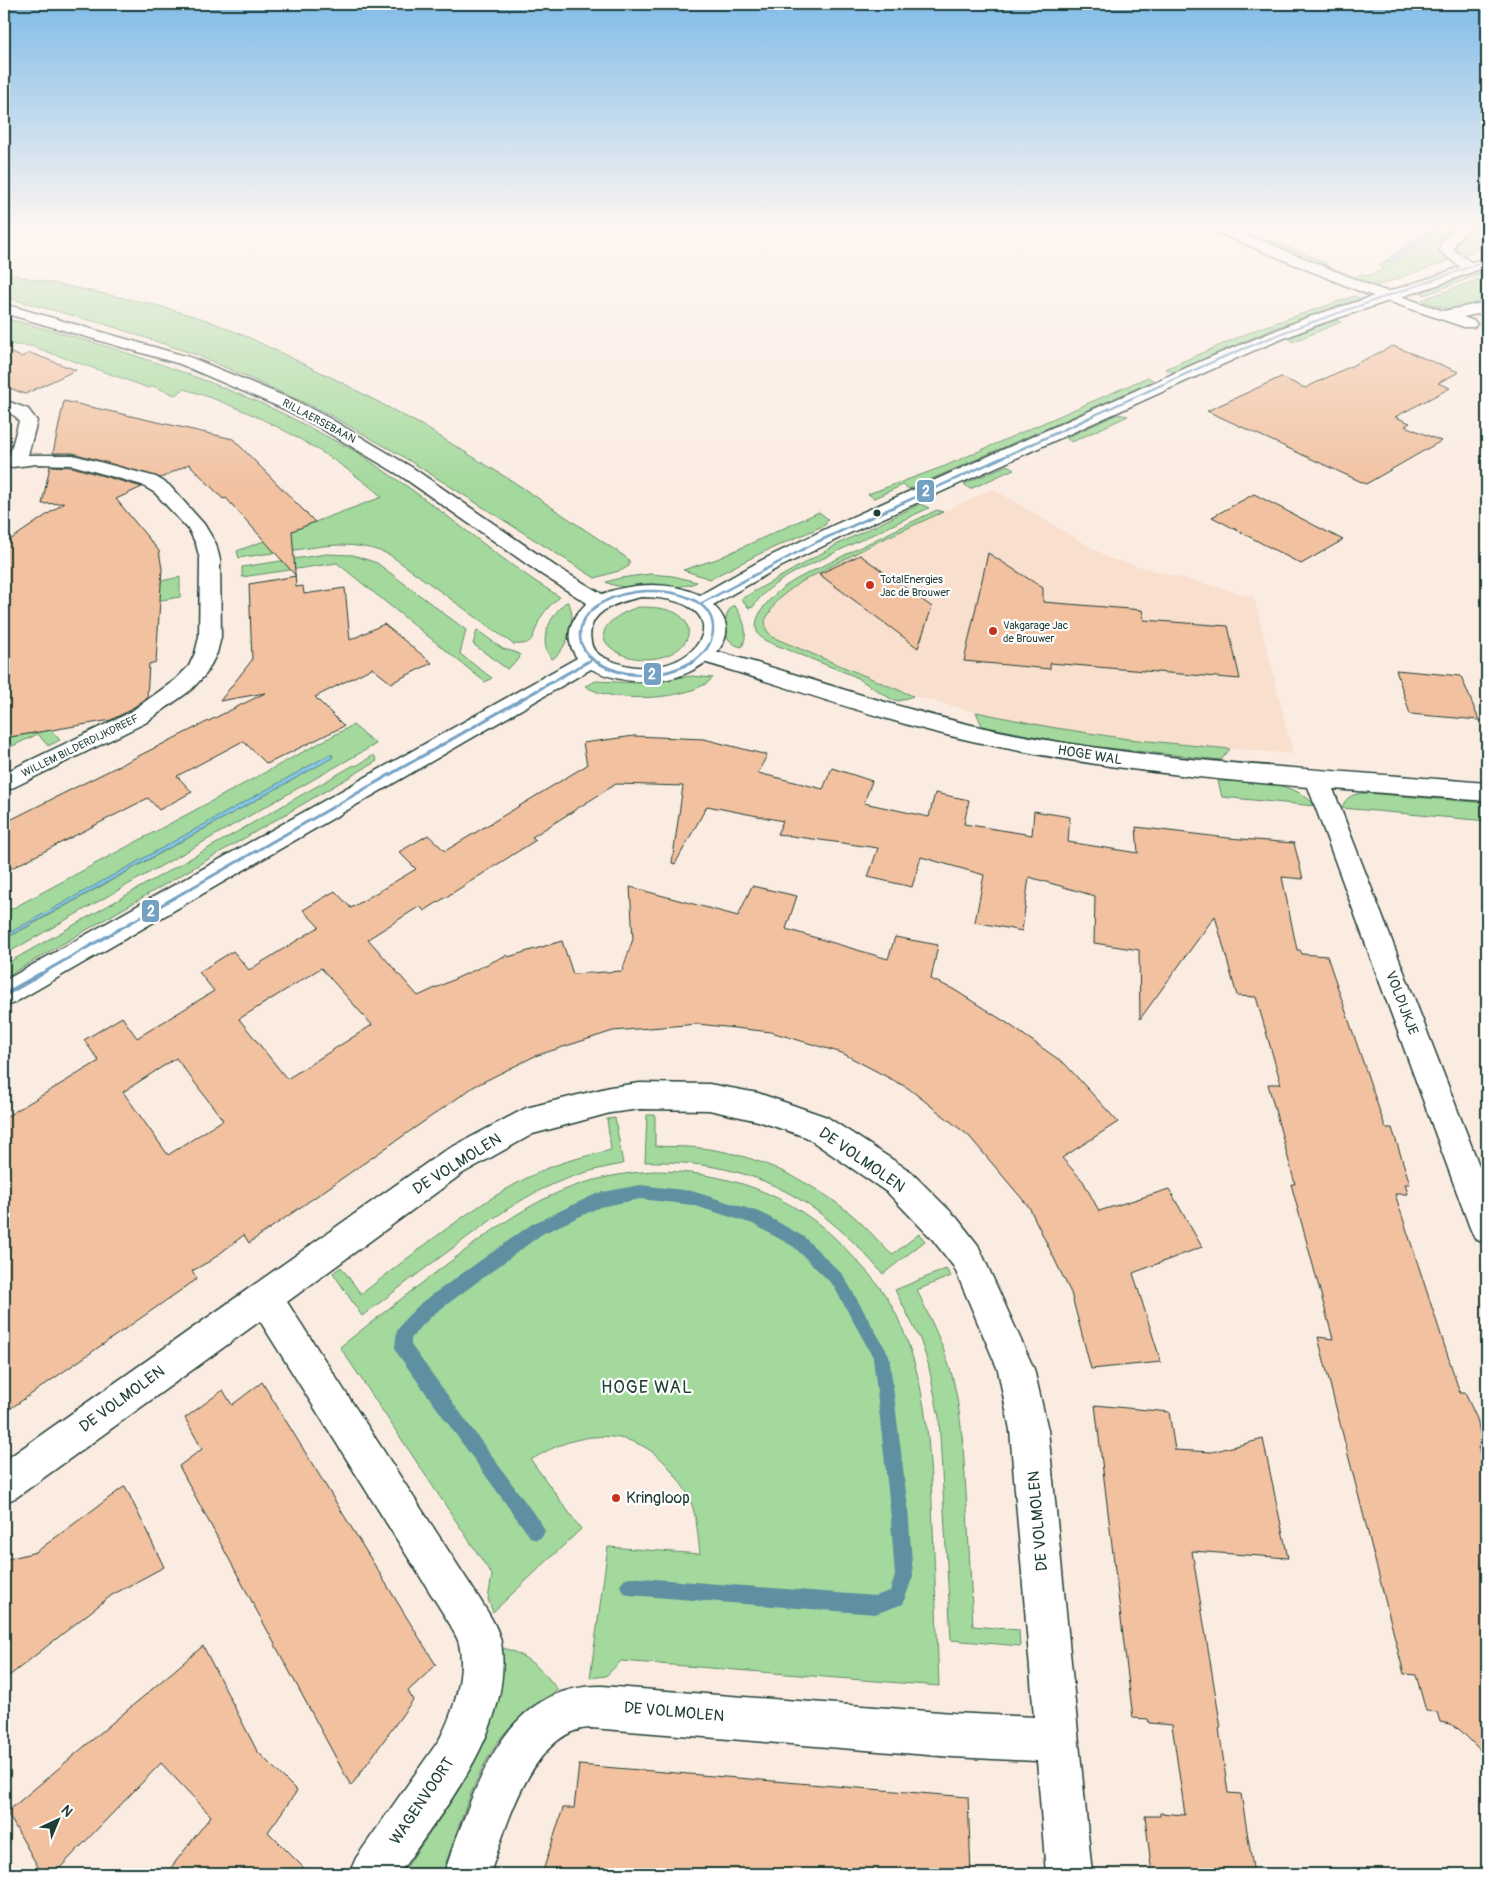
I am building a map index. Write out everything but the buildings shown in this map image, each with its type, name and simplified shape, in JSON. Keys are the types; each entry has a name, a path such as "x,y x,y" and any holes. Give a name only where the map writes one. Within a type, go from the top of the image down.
{"street":[{"name":"RILLAERSEBAAN","path":"27,315 186,361 290,405 323,422 406,472 548,570 601,603"},
{"path":"700,604 758,570 834,533 1288,330 1333,315"},
{"path":"1445,315 1470,324"},
{"path":"4,405 20,412 26,416 28,421 11,462"},
{"name":"WILLEM BILDERDIJKDREEF","path":"4,783 130,722 162,702 184,685 198,669 206,653 210,637 210,560 206,544 196,528 162,490 149,481 133,475 73,460 37,459 11,462"},
{"path":"663,591 683,596 700,604 711,615 716,628 713,642 704,655 686,667 661,674 635,675 611,670 591,660 580,646 578,630 586,615 601,603 620,595 634,592 663,591"},
{"name":"HOGE WAL","path":"704,655 905,716 1008,741 1088,756 1151,764 1487,792"},
{"path":"4,995 591,660"},
{"name":"VOLDIJKJE","path":"1317,778 1487,1228"},
{"name":"DE VOLMOLEN","path":"4,1484 452,1163 526,1122 610,1100 640,1096 708,1097 758,1107 816,1127 899,1182 956,1242 966,1256 1016,1369 1029,1430 1069,1874"},
{"name":"WAGENVOORT","path":"264,1297 465,1612 480,1641 481,1668 479,1691 469,1727 454,1755 372,1874"},
{"name":"DE VOLMOLEN","path":"466,1874 491,1806 516,1754 543,1725 573,1709 602,1706 953,1735 1058,1740"}],"shaded area":[{"path":"993,489 1111,559 1254,597 1293,754 1128,739 1050,727 976,712 913,696 772,637 766,629 766,616 778,599 799,583 879,541"}],"green space":[{"path":"69,315 189,315 207,320 250,338 337,380 423,426 520,486 624,556 629,560 629,566 595,578 402,456 321,410 197,355 104,324"},
{"path":"1300,315 1314,315 1275,328 1174,372 1165,369 1260,328"},
{"path":"4,318 64,334 154,362 212,383 284,414 361,455 429,502 537,583 560,597 543,614 529,642 513,644 390,555 377,550 340,545 239,558 237,551 382,497 314,447 263,420 210,397 184,389 175,395 153,386 149,388 31,346 4,344"},
{"path":"1335,320 1341,322 1292,342 1288,338"},
{"path":"1148,377 1154,381 909,489 903,485 874,498 868,494 945,466"},
{"path":"1117,414 1128,416 1072,442 1066,438"},
{"path":"1007,465 1014,469 970,489 964,484"},
{"path":"920,504 929,508 856,542 778,582 753,607 749,608 741,599 838,544"},
{"path":"937,510 943,512 879,541 799,583 778,599 765,620 766,629 772,637 913,696 899,701 891,699 854,676 766,641 759,635 756,628 760,613 771,598 784,587"},
{"path":"819,512 828,519 825,525 759,554 710,579 683,570 717,559"},
{"path":"326,554 353,555 377,563 466,630 460,654 492,678 485,682 337,563 242,577 242,567"},
{"path":"650,574 673,576 697,582 679,587 637,588 613,585 606,582"},
{"path":"180,577 180,597 64,616 151,583"},
{"path":"568,602 572,616 569,633 562,649 552,659 545,645 547,629 555,614"},
{"path":"732,606 735,606 745,626 745,637 742,647 730,641 725,631 726,618"},
{"path":"639,607 668,610 681,616 688,630 688,637 685,642 672,653 644,659 626,656 609,646 604,639 604,632 608,625 622,614"},
{"path":"477,630 503,649 520,655 519,659 507,669 473,644"},
{"path":"692,676 713,678 702,686 687,691 650,697 613,696 597,692 585,686 596,681 639,683"},
{"path":"976,712 1050,727 1128,739 1230,749 1221,760 1079,745 982,726"},
{"path":"353,725 376,744 4,955 4,940 332,758 333,755 329,755 4,936 4,913"},
{"path":"51,730 60,740 48,746 38,734 4,750 4,738"},
{"path":"374,755 377,761 4,978 4,965"},
{"path":"1218,781 1257,782 1283,786 1306,797 1315,806 1222,797"},
{"path":"1367,793 1487,803 1487,821 1342,808 1348,798"},
{"path":"647,1115 655,1115 655,1146 694,1147 720,1151 758,1161 777,1169 830,1198 864,1226 892,1255 919,1234 925,1241 883,1274 858,1246 832,1223 806,1203 778,1188 749,1176 717,1168 683,1163 645,1162"},
{"path":"615,1118 623,1164 575,1176 534,1193 515,1204 362,1316 333,1273 341,1267 361,1294 470,1212 517,1183 558,1164 611,1150 607,1119"},
{"path":"654,1171 706,1175 756,1188 779,1199 822,1227 842,1245 872,1278 892,1306 908,1342 916,1368 926,1420 931,1473 939,1686 621,1661 606,1676 590,1678 608,1547 700,1554 692,1505 686,1491 677,1478 662,1460 646,1448 628,1440 609,1437 590,1437 570,1442 550,1449 531,1460 581,1529 493,1612 488,1599 492,1575 340,1347 455,1258 524,1210 570,1188 596,1180 623,1174"},
{"path":"946,1269 951,1276 917,1290 946,1356 956,1395 964,1459 973,1626 1019,1630 1020,1646 951,1640 939,1417 928,1363 920,1339 895,1290"},
{"path":"500,1647 518,1654 533,1663 558,1690 525,1713 497,1743 472,1790 442,1874 402,1874 444,1812 481,1748 497,1701"}],"water":[{"path":"332,755 332,758 4,939 4,936"}],"waterway":[{"path":"536,1531 403,1347 403,1337 411,1325 428,1308 537,1229 598,1200 640,1192 692,1198 757,1218 799,1242 838,1280 881,1355 899,1508 904,1576 897,1598 875,1605 629,1586"}],"transit line":[{"name":"2","path":"700,604 778,561 857,522 1219,359 1287,331 1334,315"},
{"name":"2","path":"641,591 658,591 686,597 699,604 708,613 713,623 714,633 711,643 695,661 670,672 637,674 604,667 586,653 580,636 581,627 584,618 591,610 610,598 641,591"},
{"name":"2","path":"4,995 591,660"}],"place":[{"name":"TotalEnergies Jac de Brouwer","path":"870,585"},
{"name":"Vakgarage Jac de Brouwer","path":"993,631"},
{"name":"Kringloop","path":"616,1498"}],"district":[{"name":"HOGE WAL","path":"647,1387"}]}
